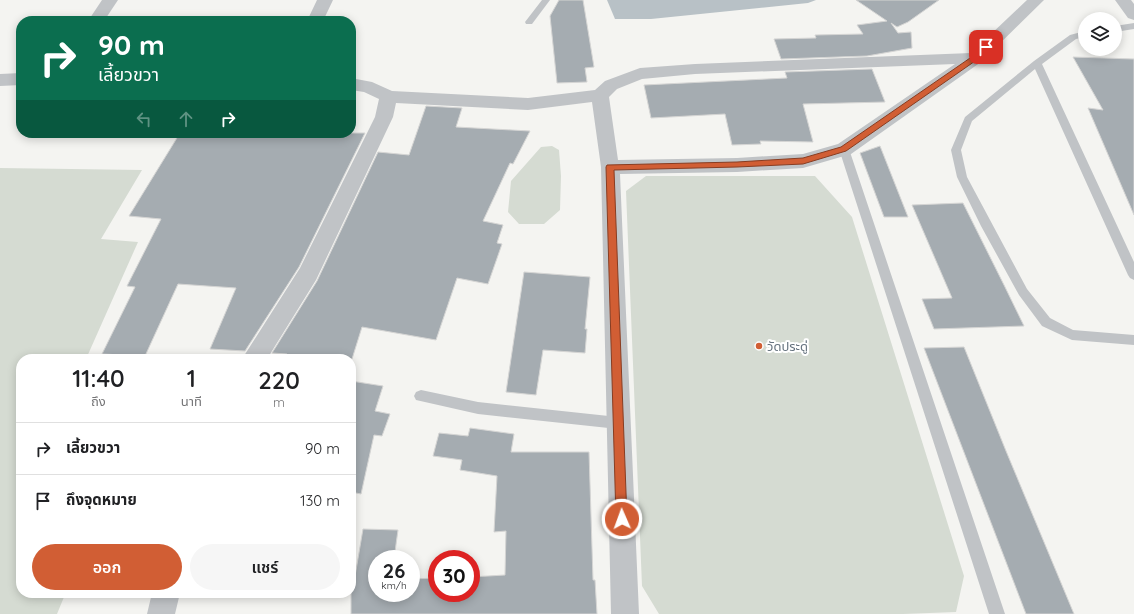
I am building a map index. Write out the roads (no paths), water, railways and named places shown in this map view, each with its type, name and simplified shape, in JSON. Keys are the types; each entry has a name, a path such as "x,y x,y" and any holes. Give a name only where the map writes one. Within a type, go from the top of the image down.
{"street":[{"path":"99,16 110,0"},
{"path":"318,16 324,0"},
{"path":"610,167 737,165 803,161 844,149 975,58 1036,0"},
{"path":"1123,0 1134,15"},
{"path":"356,84 363,84 378,90 388,97 528,104 600,95 611,85 640,74 695,69 975,58"},
{"path":"0,80 16,79"},
{"path":"600,95 610,167 625,614"},
{"path":"257,354 308,274 384,117 388,97"},
{"path":"161,614 165,598"}],"lane":[{"path":"529,22 546,0"},
{"path":"1122,28 1134,26"},
{"path":"1078,36 1073,37 1038,63 968,119 956,150 962,177 1023,292 1046,322 1072,335 1134,340"},
{"path":"1038,63 1134,275"},
{"path":"844,149 997,614"},
{"path":"421,396 478,408 618,423"}],"place":[{"name":"วัดประดู่","path":"759,346"}]}
